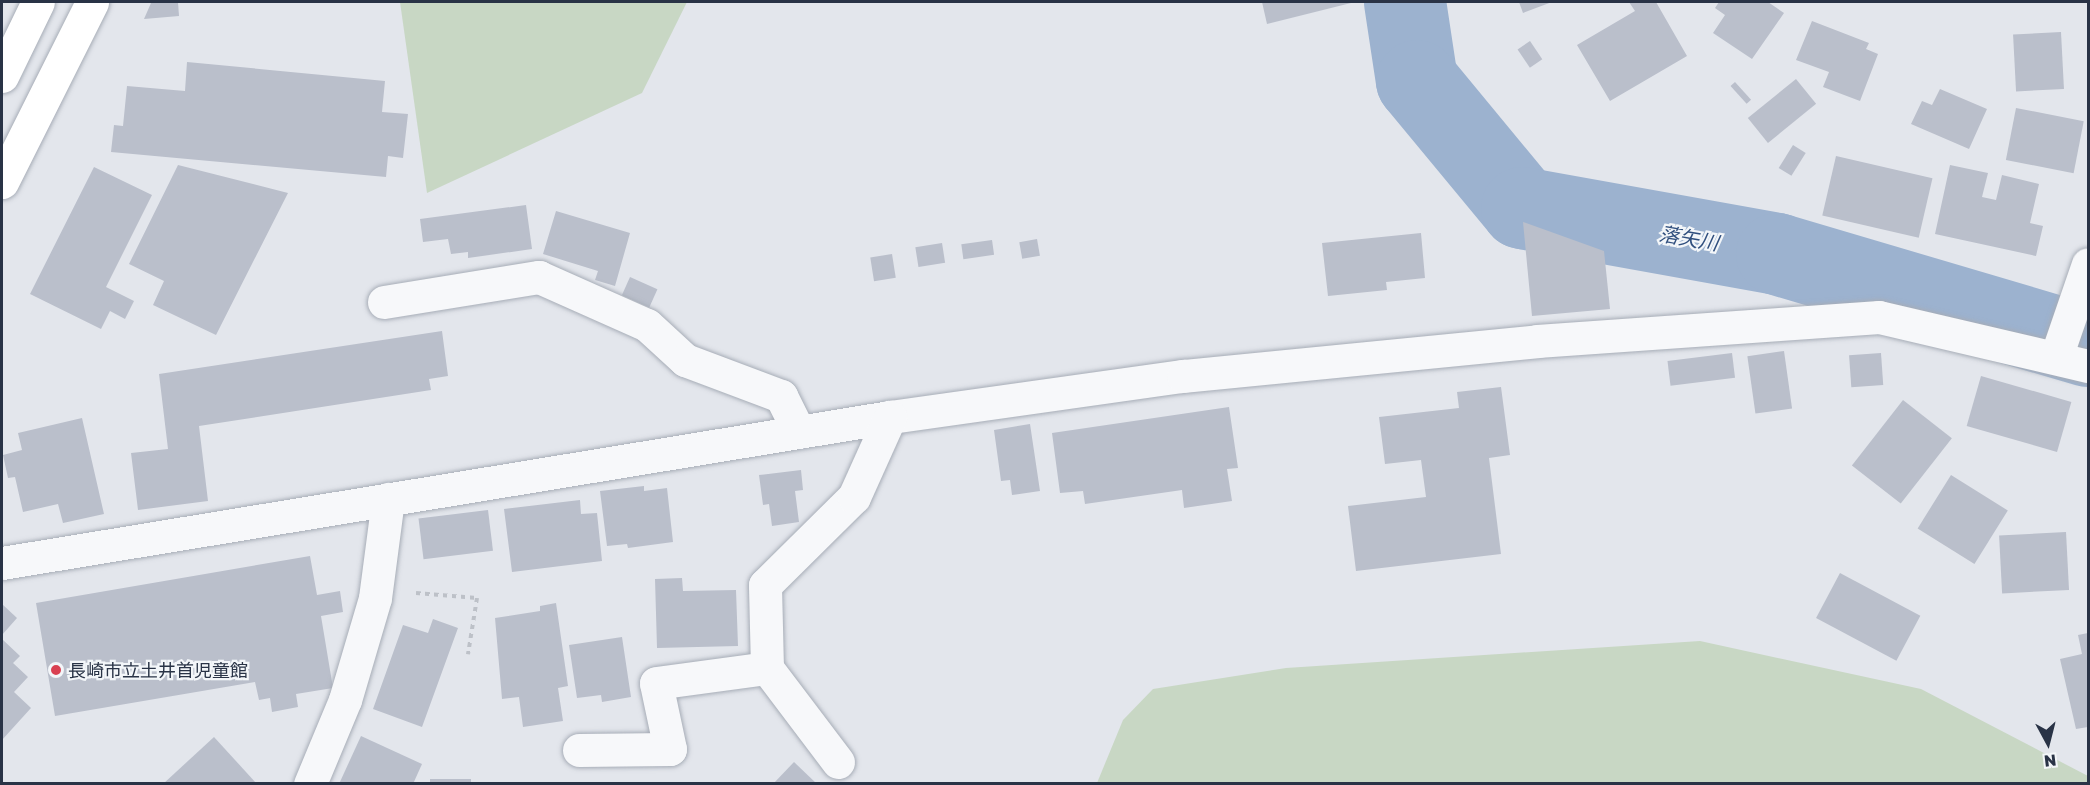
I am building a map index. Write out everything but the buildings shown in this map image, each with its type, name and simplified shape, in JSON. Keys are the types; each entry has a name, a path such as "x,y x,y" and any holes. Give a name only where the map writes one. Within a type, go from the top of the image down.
{"highway":[{"path":"2,76 38,2"},
{"path":"2,182 92,2"}],"street":[{"path":"2056,357 2088,264"},
{"path":"384,302 539,277 647,325 685,360 781,396 799,432"},
{"path":"2,563 890,417 1207,374 1537,341 1879,317 2088,366"},
{"path":"838,762 767,668 765,585 854,497 890,417"},
{"path":"310,783 345,700 376,590 388,499"},
{"path":"579,750 669,749 656,683 767,668"}],"path":[{"path":"376,590 477,598 468,654"}],"green space":[{"path":"400,2 687,2 642,93 427,193"},
{"path":"1700,641 1921,689 2088,776 2088,783 1097,783 1123,720 1153,689 1286,668"}],"waterway":[{"name":"落矢川","path":"1405,2 1417,81 1522,208 1777,254 2088,346"}],"place":[{"name":"長崎市立土井首児童館","path":"56,670"}]}
